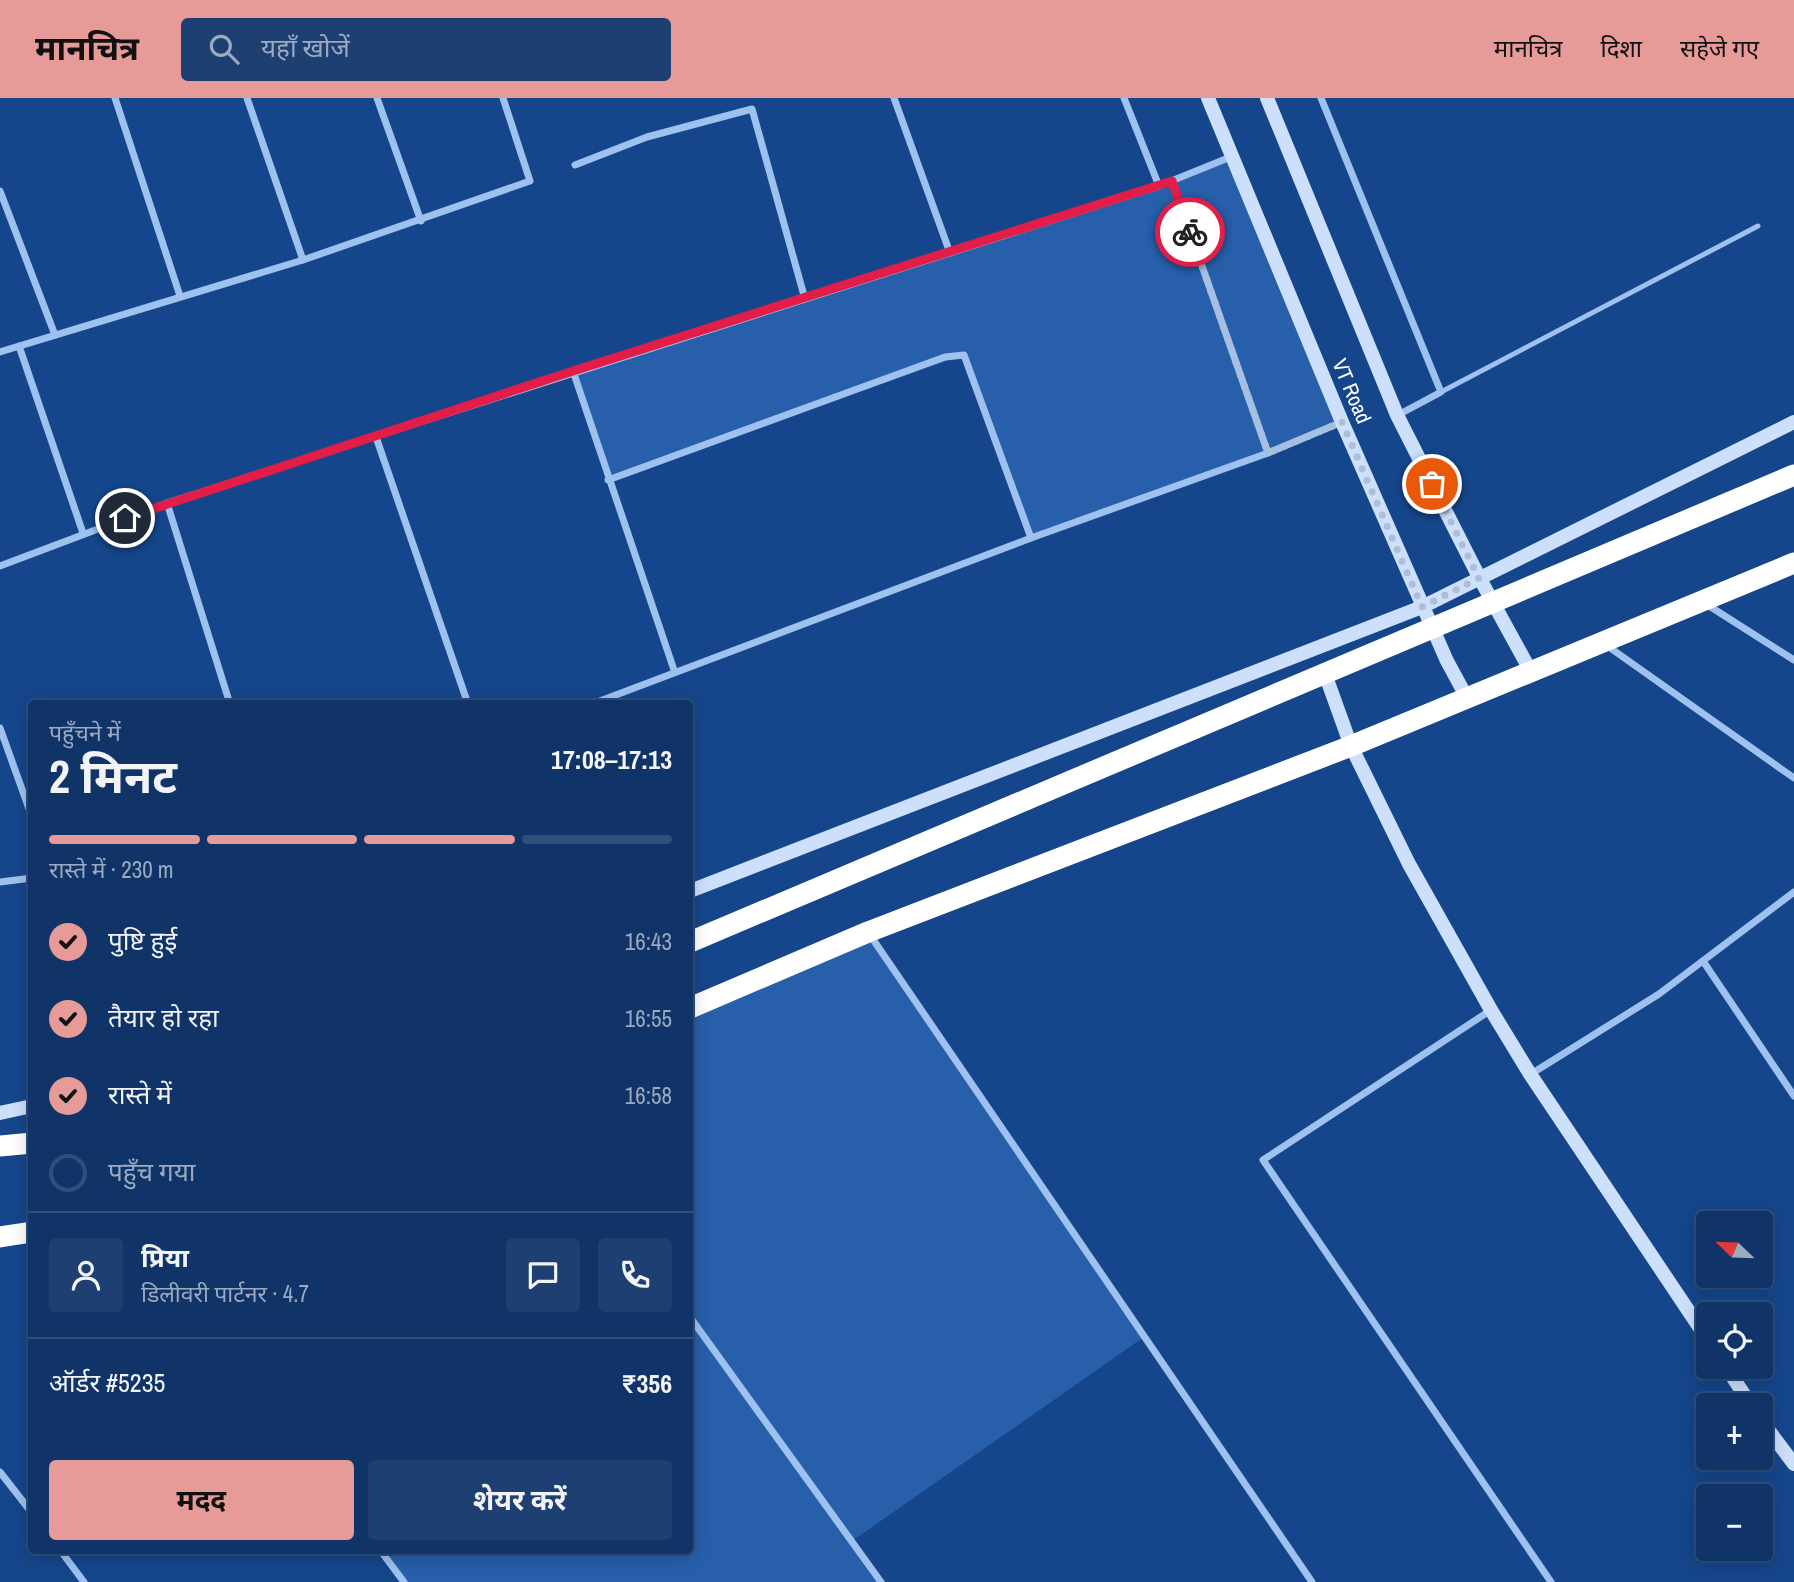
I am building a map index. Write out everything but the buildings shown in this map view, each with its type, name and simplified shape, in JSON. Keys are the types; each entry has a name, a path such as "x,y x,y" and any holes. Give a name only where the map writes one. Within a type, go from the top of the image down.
{"highway":[{"path":"693,941 1324,671 1433,630 1494,601 1794,475"},
{"path":"693,1007 868,932 1351,746 1466,696 1794,563"},
{"path":"0,1146 28,1143"},
{"path":"0,1237 28,1234"}],"street":[{"path":"115,98 180,296"},
{"path":"247,98 303,260"},
{"path":"377,98 421,221"},
{"path":"0,352 303,260 530,181 503,98"},
{"path":"894,98 950,253"},
{"path":"1124,98 1159,186"},
{"name":"VT Road","path":"1209,98 1342,422 1422,607 1466,696"},
{"name":"VT Road","path":"1267,98 1398,415 1479,578 1530,670"},
{"path":"1321,98 1441,392 1398,415"},
{"path":"575,165 647,137 752,109 805,299"},
{"path":"0,566 167,503 573,371 1159,186 1233,156"},
{"path":"1172,181 1268,453"},
{"path":"0,191 55,335"},
{"path":"19,346 83,533"},
{"path":"608,480 945,357 964,355 1031,538"},
{"path":"573,371 674,670"},
{"path":"602,700 674,670 1268,453 1342,422"},
{"path":"693,890 1422,607 1794,422"},
{"path":"376,437 467,700"},
{"path":"167,503 229,700"},
{"path":"1700,600 1794,660"},
{"path":"1602,641 1794,778"},
{"path":"1324,671 1351,746 1409,864 1491,1010 1530,1074 1696,1322"},
{"path":"0,728 28,806"},
{"path":"0,882 28,878"},
{"path":"1530,1074 1659,994 1794,892"},
{"path":"868,932 1312,1582"},
{"path":"1703,961 1794,1096"},
{"path":"1491,1010 1263,1160 1551,1582"},
{"path":"0,1113 28,1107"},
{"path":"693,1321 881,1582"},
{"path":"1773,1436 1794,1464"},
{"path":"0,1472 28,1508"},
{"path":"63,1554 84,1582"},
{"path":"383,1554 404,1582"}],"lane":[{"path":"1441,392 1758,226"}],"shaded area":[{"path":"1233,156 1342,422 1031,538 964,355 608,480 573,371 1159,186"},
{"path":"868,932 1144,1337 852,1541 881,1582 404,1582 382,1554 693,1554 693,1005"}],"way so far":[{"path":"1190,232 1268,453 1342,422 1422,607 1479,578 1432,484"}],"route":[{"path":"125,518 573,371 1172,181 1190,232"}]}
